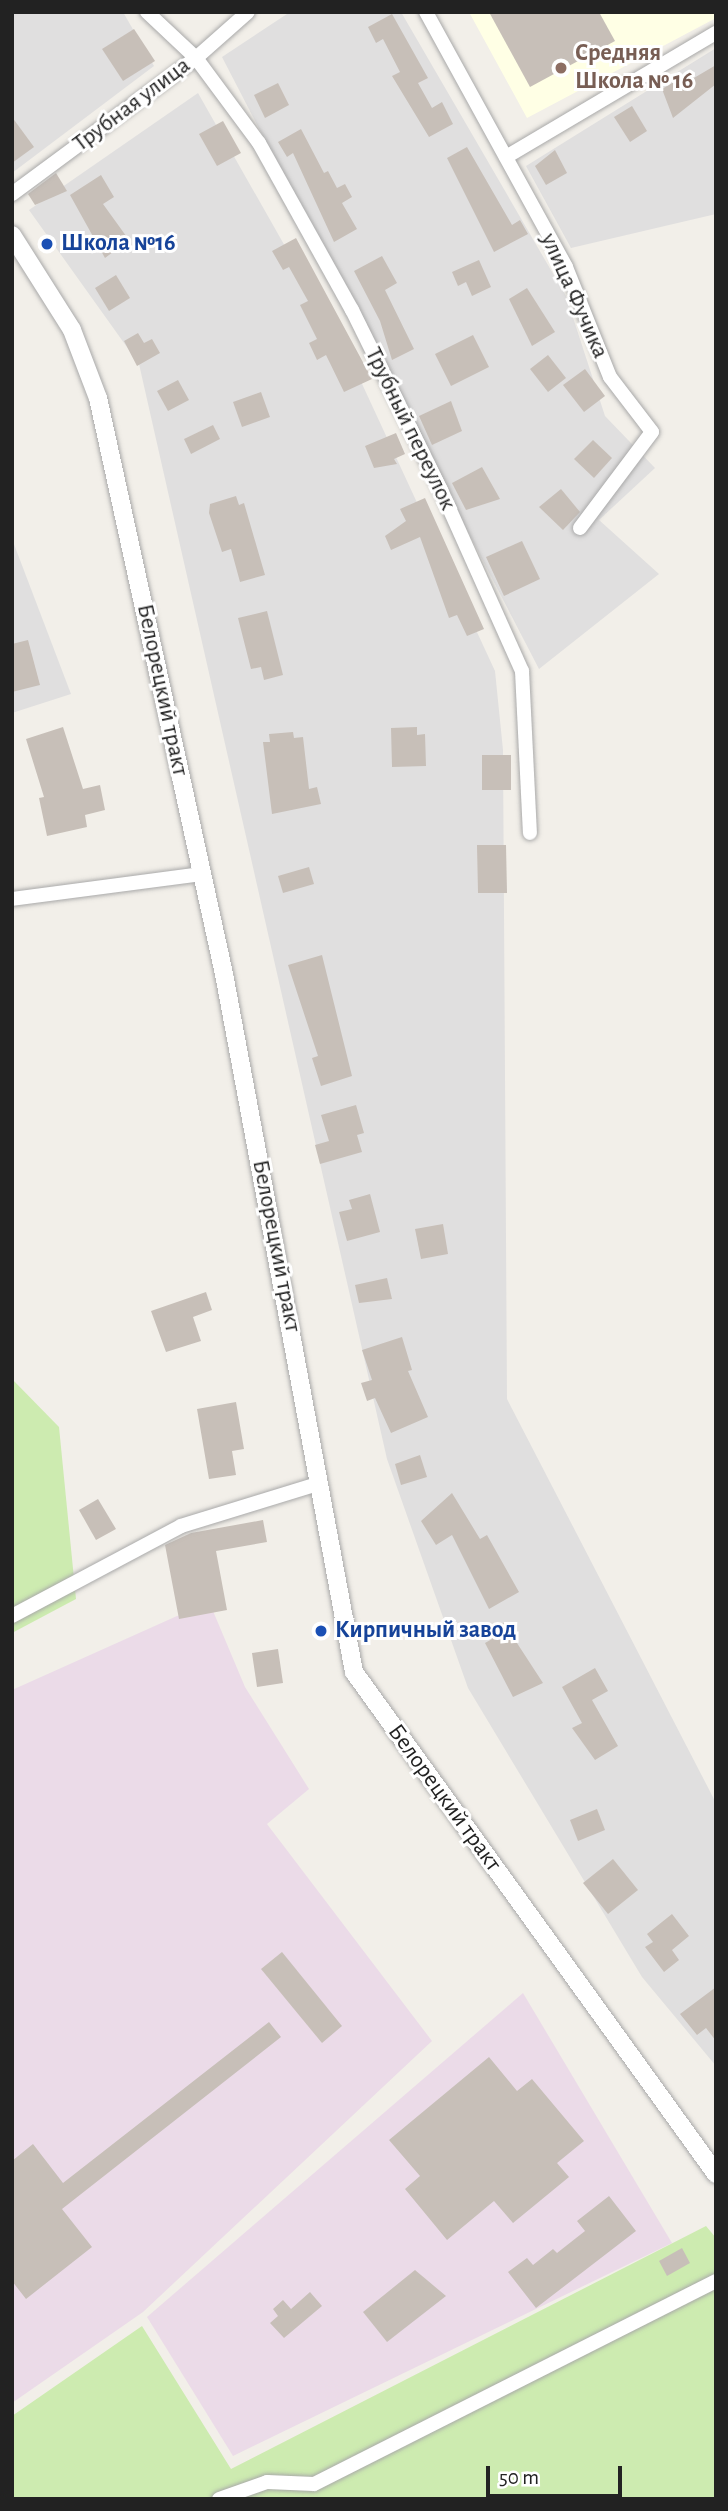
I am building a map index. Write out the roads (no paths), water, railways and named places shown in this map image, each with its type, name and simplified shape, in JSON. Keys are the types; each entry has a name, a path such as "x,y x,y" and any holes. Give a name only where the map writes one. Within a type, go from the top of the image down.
{"street":[{"name":"Трубный переулок","path":"147,12 195,58 259,143 352,310 522,671 530,833"},
{"name":"Трубная улица","path":"12,194 195,58 248,12"},
{"name":"улица Фучика","path":"426,12 566,267 610,377 652,432 580,528"},
{"path":"506,157 716,33"},
{"name":"Белорецкий тракт","path":"12,235 72,330 98,398 202,874 321,1483 354,1672 716,2174"},
{"path":"12,899 202,874"},
{"path":"12,1616 181,1526 321,1483"},
{"path":"219,2499 267,2482 314,2484 716,2281"}],"place":[{"name":"Средняя Школа № 16","path":"561,68"},
{"name":"Школа №16","path":"47,244"},
{"name":"Кирпичный завод","path":"321,1631"}]}
